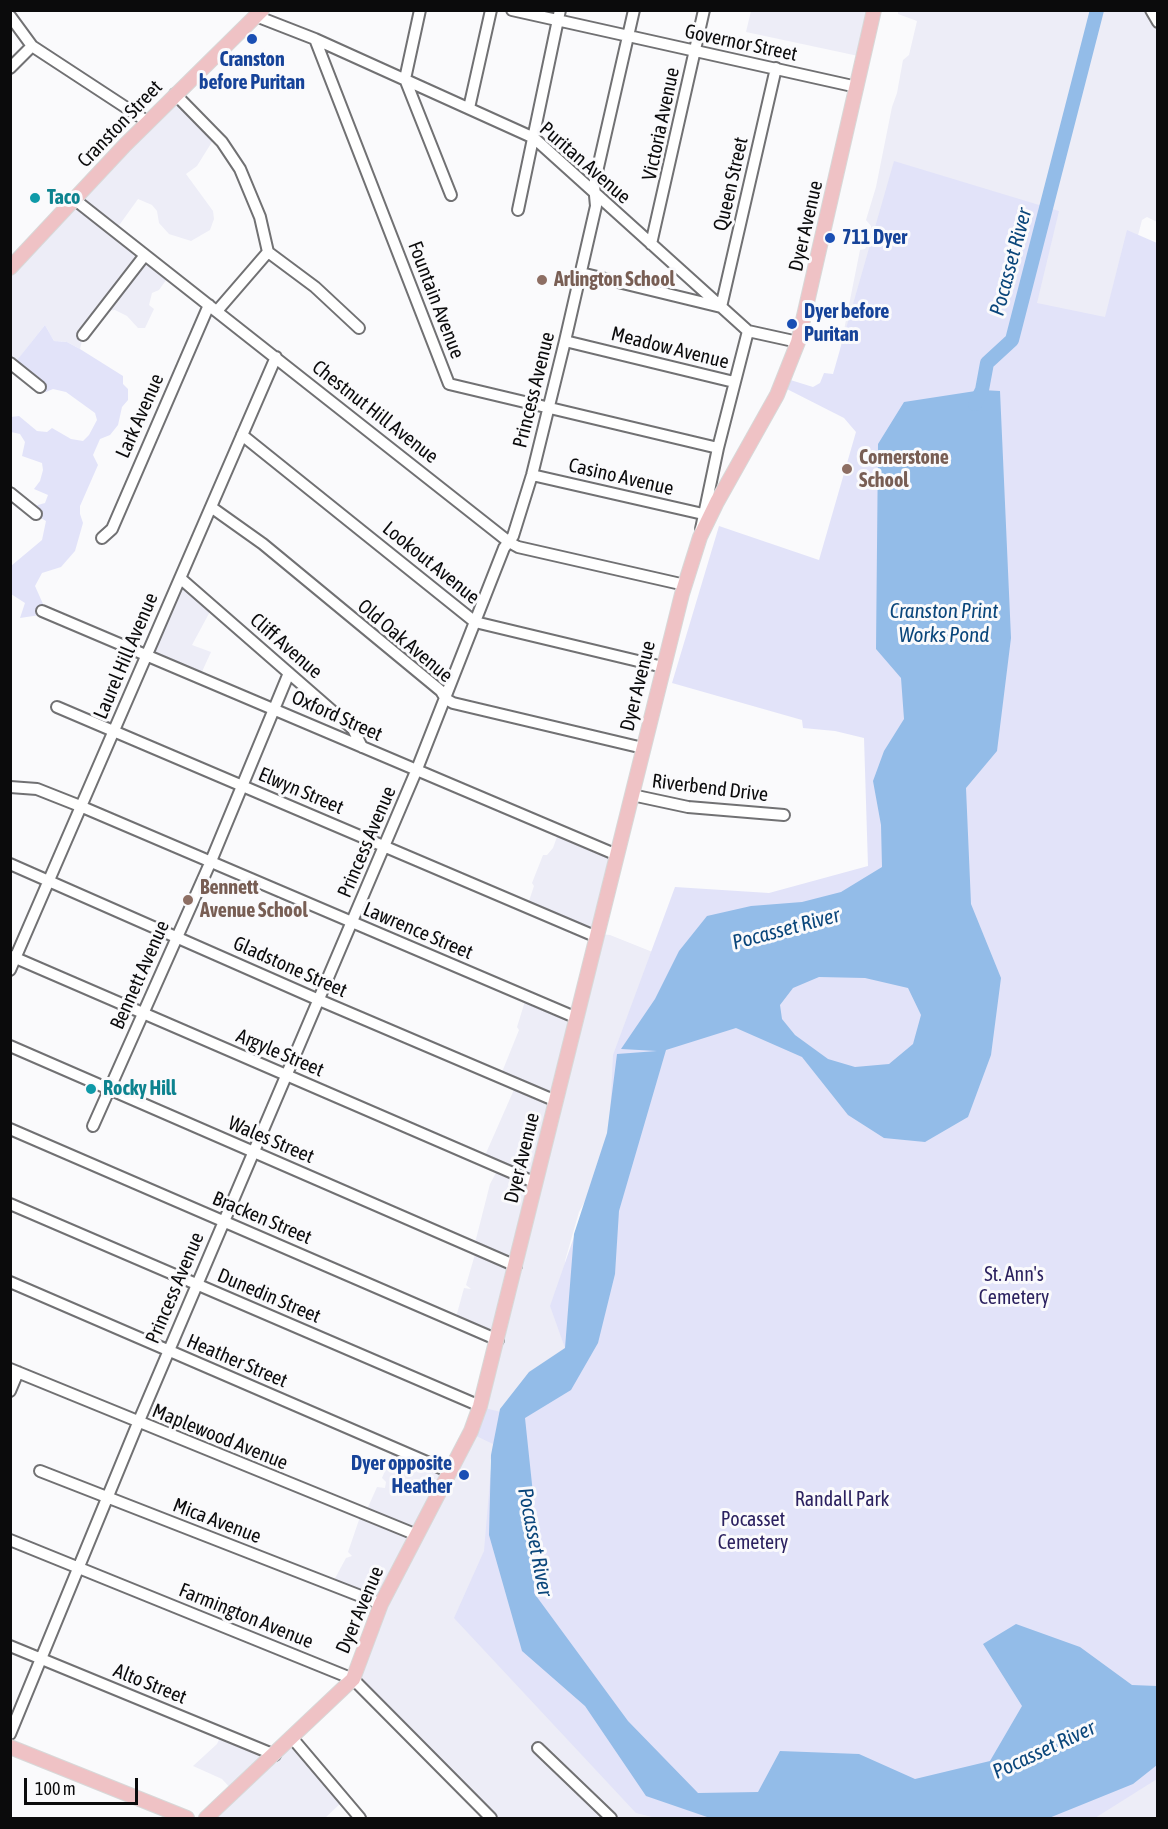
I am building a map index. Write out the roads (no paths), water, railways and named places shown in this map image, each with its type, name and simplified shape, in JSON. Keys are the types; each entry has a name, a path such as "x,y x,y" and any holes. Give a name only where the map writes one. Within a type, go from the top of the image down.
{"main road":[{"name":"Dyer Avenue","path":"206,1818 289,1742 353,1679 381,1604 450,1472 480,1406 642,748 685,585 700,537 777,395 798,342 874,10"},
{"name":"Cranston Street","path":"10,268 147,122 259,13"},
{"path":"10,1747 187,1818"}],"street":[{"path":"420,10 405,79 451,195"},
{"path":"469,108 491,10"},
{"name":"Governor Street","path":"512,10 559,15 629,36 857,87"},
{"name":"Princess Avenue","path":"10,1734 138,1423 353,922 446,699 508,542 513,536 532,475 581,273 596,206 594,185 634,10"},
{"name":"Victoria Avenue","path":"651,244 704,10"},
{"path":"1151,10 1158,21"},
{"name":"Puritan Avenue","path":"259,13 534,138 747,331"},
{"path":"518,210 559,15"},
{"path":"10,16 32,46 147,122"},
{"name":"Fountain Avenue","path":"315,39 449,384 718,448"},
{"path":"10,68 32,46"},
{"name":"Queen Street","path":"721,307 776,68"},
{"path":"175,94 222,142 240,169 260,217 268,252 315,287 358,328"},
{"name":"Chestnut Hill Avenue","path":"74,199 508,542 518,547 685,585"},
{"name":"Lark Avenue","path":"102,538 112,529 213,308 268,252"},
{"path":"83,335 144,255"},
{"path":"581,273 721,307"},
{"path":"734,382 747,331 798,342"},
{"name":"Meadow Avenue","path":"565,341 734,382 718,448"},
{"name":"Laurel Hill Avenue","path":"10,970 13,957 49,882 276,357"},
{"path":"10,363 40,387"},
{"name":"Lookout Avenue","path":"242,435 475,622 663,667"},
{"name":"Dyer Avenue","path":"700,537 718,448"},
{"name":"Casino Avenue","path":"532,475 703,514"},
{"path":"10,493 36,514"},
{"name":"Old Oak Avenue","path":"211,507 263,544 441,691 453,704 642,748"},
{"name":"Cliff Avenue","path":"180,578 354,729 362,747"},
{"name":"Oxford Street","path":"42,611 617,855"},
{"name":"Bennett Avenue","path":"93,1126 210,861 289,673"},
{"name":"Elwyn Street","path":"57,707 597,937"},
{"name":"Lawrence Street","path":"10,787 37,789 80,806 577,1018"},
{"name":"Riverbend Drive","path":"632,795 688,807 784,815"},
{"name":"Gladstone Street","path":"10,864 556,1101"},
{"name":"Argyle Street","path":"13,957 536,1183"},
{"name":"Wales Street","path":"10,1046 516,1266"},
{"name":"Bracken Street","path":"10,1129 498,1340"},
{"name":"Dunedin Street","path":"10,1204 480,1406"},
{"name":"Heather Street","path":"10,1282 450,1472"},
{"path":"10,1391 14,1371"},
{"name":"Maplewood Avenue","path":"14,1371 417,1535"},
{"name":"Mica Avenue","path":"40,1471 381,1604"},
{"name":"Farmington Avenue","path":"10,1540 353,1679 491,1818"},
{"name":"Alto Street","path":"10,1646 275,1755"},
{"path":"289,1742 360,1818"},
{"path":"538,1748 610,1818"}],"water":[{"name":"Cranston Print Works Pond","path":"982,390 1000,391 1011,638 997,751 966,788 971,904 1001,978 991,1055 968,1117 925,1142 884,1138 848,1115 802,1057 736,1028 666,1050 619,1211 615,1274 598,1343 571,1390 525,1418 534,1503 534,1593 628,1721 698,1793 758,1792 780,1751 859,1754 915,1779 990,1761 1022,1706 983,1644 1016,1624 1080,1647 1132,1685 1157,1686 1157,1765 1133,1784 1049,1818 710,1818 646,1796 585,1706 522,1651 489,1535 491,1455 500,1409 529,1372 565,1348 574,1234 607,1133 617,1054 657,1051 621,1049 655,999 679,951 707,916 751,906 802,902 841,892 882,867 881,825 873,781 884,751 904,719 901,678 876,649 878,444 904,402","holes":["819,977 865,978 908,988 921,1015 913,1044 889,1064 855,1067 828,1059 795,1035 782,1019 780,1005 793,988"]}],"waterway":[{"name":"Pocasset River","path":"975,404 982,390 987,363 1012,340 1097,10"}],"place":[{"name":"Cranston before Puritan","path":"252,39"},
{"name":"Taco","path":"35,198"},
{"name":"711 Dyer","path":"830,238"},
{"name":"Arlington School","path":"542,280"},
{"name":"Dyer before Puritan","path":"792,324"},
{"name":"Cornerstone School","path":"847,469"},
{"name":"Bennett Avenue School","path":"188,900"},
{"name":"Rocky Hill","path":"91,1089"},
{"name":"Dyer opposite Heather","path":"464,1475"}],"park label":[{"name":"St. Ann's Cemetery","path":"1014,1286"},
{"name":"Randall Park","path":"842,1500"},
{"name":"Pocasset Cemetery","path":"753,1532"}]}
